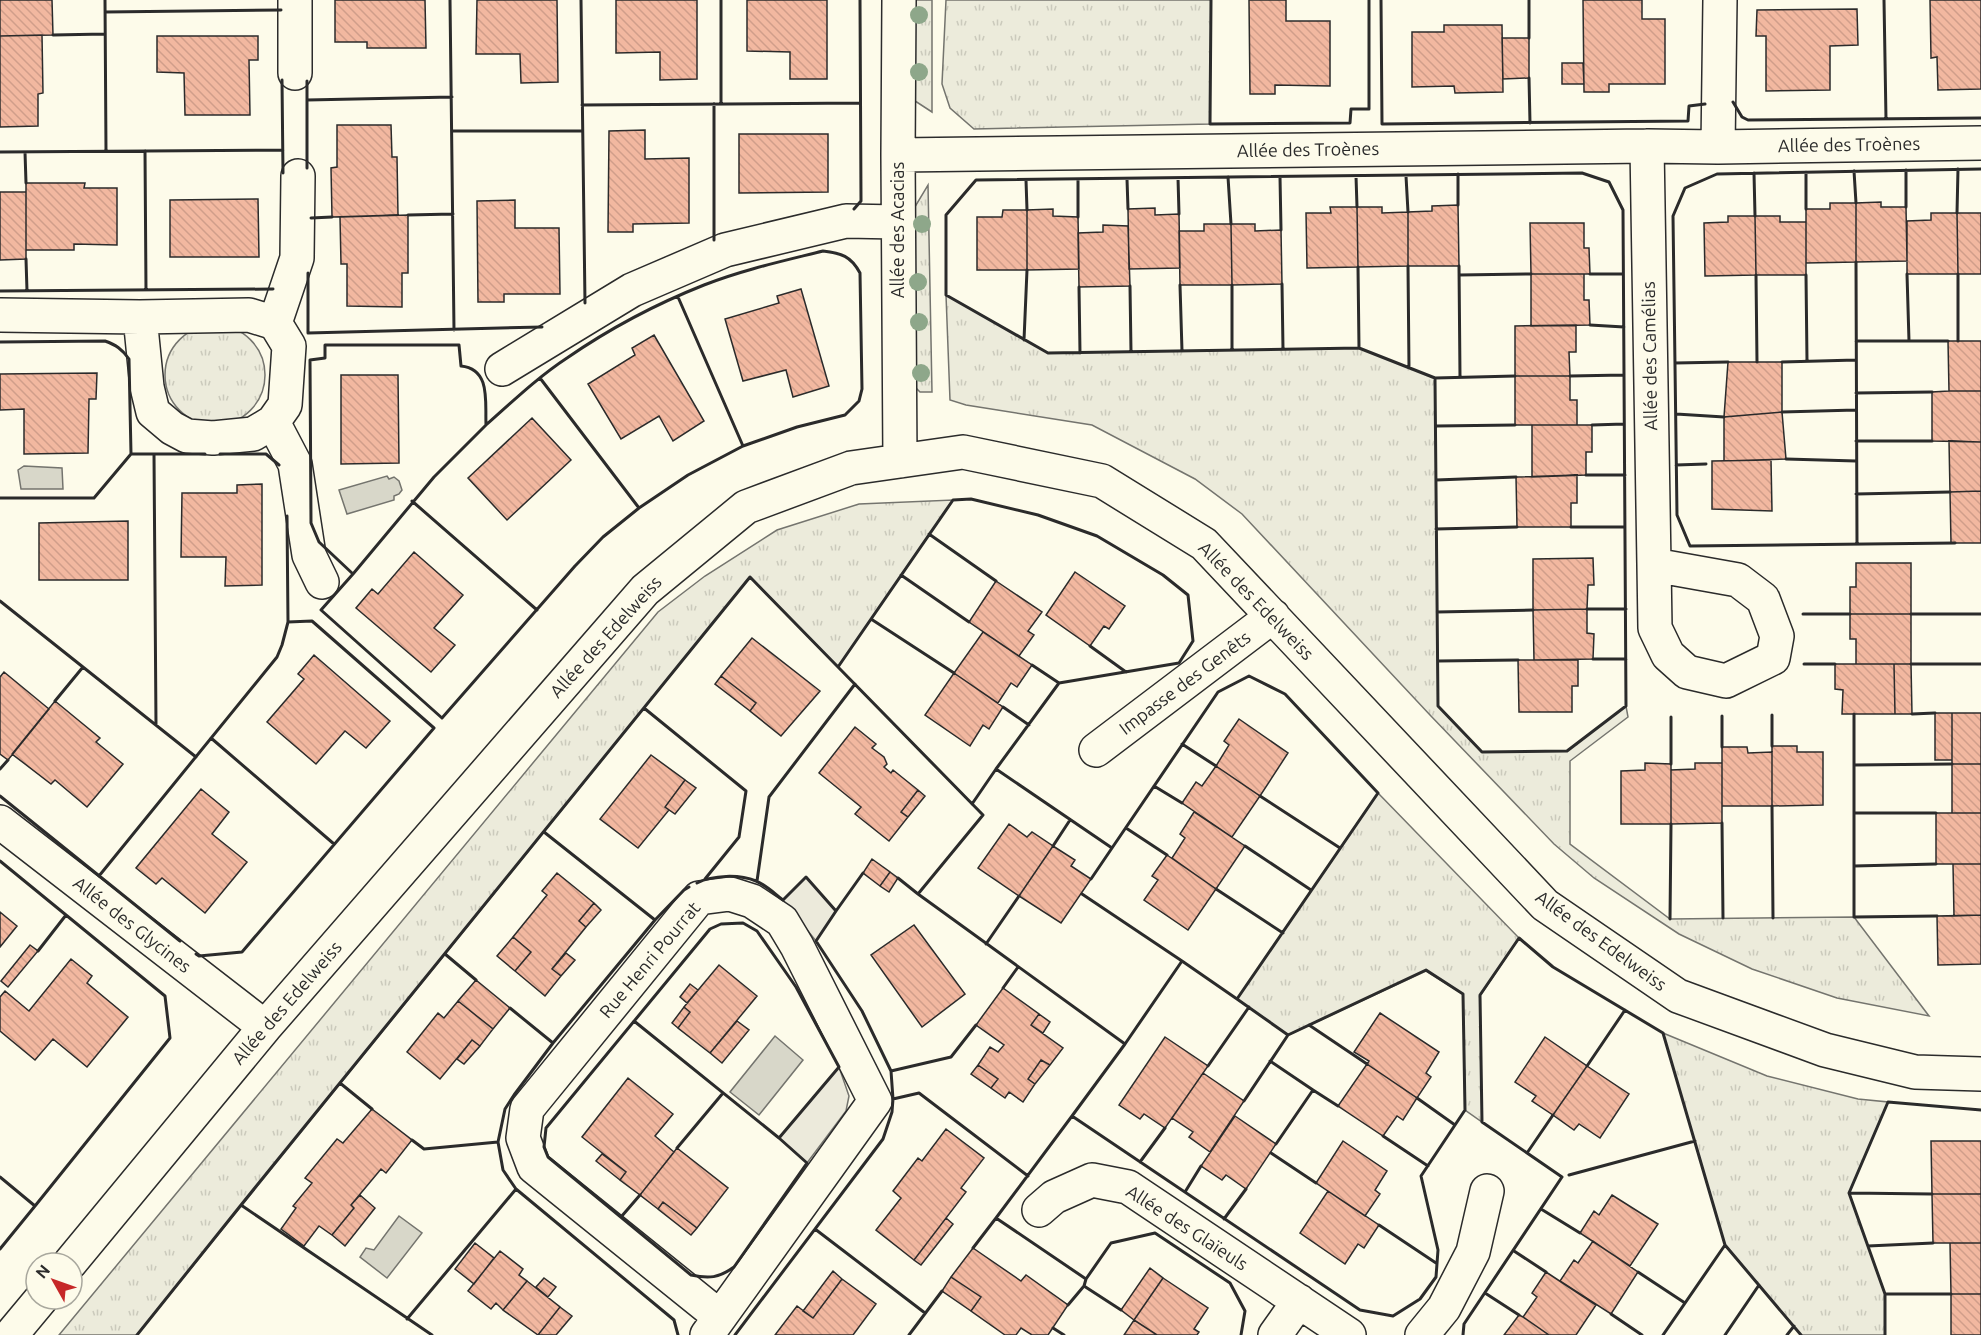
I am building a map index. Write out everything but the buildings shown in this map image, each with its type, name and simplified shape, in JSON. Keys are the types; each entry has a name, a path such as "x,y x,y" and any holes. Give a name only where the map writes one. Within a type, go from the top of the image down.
{"street":[{"path":"295,0 295,73"},
{"name":"Allée des Acacias","path":"899,0 900,461"},
{"path":"1718,147 1720,0"},
{"name":"Allée des Troènes","path":"898,155 1981,143"},
{"name":"Allée des Camélias","path":"1647,146 1654,565"},
{"path":"275,323 297,258 298,176"},
{"path":"502,369 632,290 725,250 846,221 898,222"},
{"path":"0,315 140,317 249,315 275,323 289,346 285,405 273,422 253,434 213,438 187,436 172,428 153,412 147,387 140,317"},
{"path":"273,422 295,464 309,555 322,582"},
{"name":"Allée des Edelweiss","path":"80,1251 265,1027 645,590 746,507 851,468 963,452 1102,481 1204,544 1545,905 1677,996 1825,1050 1915,1072 1981,1074"},
{"name":"Impasse des Genêts","path":"1096,750 1273,616"},
{"name":"Allée des Glycines","path":"0,822 265,1027"},
{"name":"Rue Henri Pourrat","path":"730,894 752,901 782,921 798,946 875,1101 714,1326 534,1167 523,1138 527,1109 699,898 730,894"},
{"name":"Allée des Glaïeuls","path":"1039,1210 1054,1197 1092,1180 1128,1187 1348,1335"},
{"path":"1422,1335 1444,1308 1473,1252 1487,1191"},
{"path":"1275,1335 1299,1301"},
{"path":"11,1335 31,1311"}],"green space":[{"path":"912,0 932,0 932,112 912,99"},
{"path":"946,0 1211,0 1210,124 974,129 950,108 942,84"},
{"path":"928,185 932,392 920,392 913,385 913,210"},
{"path":"946,295 1048,353 1359,348 1435,378 1438,706 1482,752 1567,751 1626,706 1628,717 1570,761 1570,844 1670,919 1854,917 1929,1016 1837,998 1752,969 1679,934 1594,878 1554,844 1242,514 1195,479 1092,425 966,405 950,400"},
{"path":"215,325 234,329 250,340 261,356 265,375 261,394 250,410 234,421 215,425 196,421 180,410 169,394 165,375 169,356 180,340 196,329"},
{"path":"953,500 838,667 750,577 137,1335 59,1335 79,1311 84,1311 84,1305 658,612 705,576 777,530 859,504"},
{"path":"1378,793 1519,938 1480,996 1482,1122 1465,1110 1463,994 1426,971 1288,1035 1237,999"},
{"path":"1663,1033 1767,1076 1858,1099 1888,1102 1849,1193 1885,1294 1885,1335 1801,1335 1725,1245"}],"shaded area":[{"path":"24,466 62,468 63,489 21,489 18,470"},
{"path":"387,476 389,479 394,477 399,481 402,490 394,496 394,500 347,514 339,490"},
{"path":"806,877 836,911 816,941 783,900"},
{"path":"775,1036 803,1060 759,1115 730,1092"},
{"path":"839,1067 849,1096 846,1111 807,1163 779,1138"},
{"path":"399,1216 422,1233 387,1278 360,1257 366,1248 374,1250"}],"wall":[{"path":"105,0 106,151"},
{"path":"450,0 454,330"},
{"path":"581,0 585,303"},
{"path":"721,0 721,104"},
{"path":"854,209 861,201 860,0"},
{"path":"1211,0 1210,124 1350,123 1351,109 1369,109 1369,0"},
{"path":"1381,0 1382,124 1688,121 1689,106 1705,104"},
{"path":"1529,0 1529,38"},
{"path":"1884,0 1886,119"},
{"path":"105,12 281,10"},
{"path":"53,35 105,34"},
{"path":"1529,78 1530,123"},
{"path":"282,80 283,173"},
{"path":"307,81 307,168"},
{"path":"307,100 452,97"},
{"path":"1733,102 1742,117 1748,120 1981,118"},
{"path":"582,105 860,103"},
{"path":"714,104 714,240"},
{"path":"452,131 582,131"},
{"path":"0,152 283,150"},
{"path":"145,151 146,290"},
{"path":"25,152 26,183"},
{"path":"1957,213 1958,169"},
{"path":"1955,543 1690,546 1677,515 1673,216 1685,188 1717,174 1981,169"},
{"path":"1906,170 1906,207"},
{"path":"1854,171 1856,203"},
{"path":"1806,172 1806,209"},
{"path":"1582,173 1609,182 1623,210 1626,706 1567,751 1482,752 1438,706 1435,378 1359,348 1048,353 946,295 946,215 976,180 1582,173"},
{"path":"1754,173 1755,216"},
{"path":"1458,174 1458,205"},
{"path":"1356,176 1357,207"},
{"path":"1406,176 1408,212"},
{"path":"1228,177 1231,224"},
{"path":"1280,177 1281,230"},
{"path":"1178,178 1179,214"},
{"path":"1127,179 1128,209"},
{"path":"1026,180 1027,210"},
{"path":"1078,180 1078,217"},
{"path":"408,215 453,214"},
{"path":"311,218 332,217"},
{"path":"823,251 845,256 860,273 862,389 859,401 845,415 797,427 743,446 688,475 639,508 603,537 575,566 442,718 321,610 353,574 319,542 311,523 310,360 325,358 325,345 459,345 461,366 471,368 482,380 486,397 486,425 556,365 633,318 668,300 718,280 823,251"},
{"path":"26,259 27,291"},
{"path":"1856,262 1857,544"},
{"path":"1408,266 1409,368"},
{"path":"1459,266 1460,377"},
{"path":"1358,267 1359,348"},
{"path":"1024,340 1027,270"},
{"path":"308,273 308,333 542,327"},
{"path":"1459,275 1531,274"},
{"path":"1590,274 1623,274"},
{"path":"1907,274 1909,341"},
{"path":"1958,274 1958,341"},
{"path":"1756,275 1757,362"},
{"path":"1806,275 1807,361"},
{"path":"1282,284 1283,349"},
{"path":"1180,285 1182,351"},
{"path":"1232,285 1232,350"},
{"path":"1130,286 1131,352"},
{"path":"1079,287 1080,353"},
{"path":"0,291 273,289"},
{"path":"678,297 743,446"},
{"path":"1590,325 1624,327"},
{"path":"0,342 105,341 116,346 129,359 131,454 205,454"},
{"path":"1856,341 1948,341"},
{"path":"1782,362 1856,360"},
{"path":"1675,363 1728,362"},
{"path":"1570,376 1624,375"},
{"path":"1435,378 1515,376"},
{"path":"540,378 639,508"},
{"path":"1856,393 1932,392"},
{"path":"1782,412 1856,410"},
{"path":"1676,414 1724,417"},
{"path":"1592,425 1624,424"},
{"path":"353,574 434,477 486,425"},
{"path":"1436,426 1515,425"},
{"path":"1856,441 1932,441"},
{"path":"0,498 94,498 131,454"},
{"path":"154,454 156,725"},
{"path":"220,454 266,454 279,465"},
{"path":"1786,459 1856,461"},
{"path":"1676,465 1706,464"},
{"path":"1586,475 1625,475"},
{"path":"1436,480 1516,477"},
{"path":"1856,494 1950,492"},
{"path":"432,1335 241,1205 750,577 838,667 953,500 971,499 1038,515 1097,536 1163,575 1188,595 1193,641 1179,663 1059,683 996,769 1112,848 1218,692 1249,676 1285,694 1378,793 1237,999 1288,1035 1426,970 1463,994 1465,1110 1421,1176 1438,1250 1436,1277 1420,1299 1393,1316 1360,1310 1072,1116 996,1218 1086,1279 1111,1243 1155,1233 1230,1283 1245,1311 1241,1335"},
{"path":"412,501 537,610"},
{"path":"196,954 199,956 242,952 434,728 312,621 288,622 287,516"},
{"path":"1436,529 1517,527"},
{"path":"1571,527 1625,527"},
{"path":"929,534 996,581"},
{"path":"901,575 969,622"},
{"path":"0,601 196,757"},
{"path":"1587,609 1626,609"},
{"path":"1437,612 1533,610"},
{"path":"1803,614 1850,614"},
{"path":"1911,614 1981,614"},
{"path":"871,619 954,673"},
{"path":"99,876 277,657 288,622"},
{"path":"1090,646 1126,672"},
{"path":"1593,659 1626,659"},
{"path":"1438,661 1518,660"},
{"path":"1804,664 1835,664"},
{"path":"1911,664 1981,664"},
{"path":"1032,665 1059,683"},
{"path":"55,701 83,667"},
{"path":"838,667 983,815 918,894 1125,1044 1072,1116"},
{"path":"757,881 769,797 855,684"},
{"path":"1003,707 1029,725"},
{"path":"644,708 746,791 739,837 705,879"},
{"path":"1912,714 1935,713"},
{"path":"1854,714 1854,917 1937,916"},
{"path":"1772,715 1772,746"},
{"path":"1722,716 1722,747"},
{"path":"1671,717 1671,764"},
{"path":"211,738 334,844"},
{"path":"1182,744 1216,766"},
{"path":"0,769 8,760"},
{"path":"1854,765 1952,764"},
{"path":"972,804 996,769"},
{"path":"1154,786 1182,803"},
{"path":"0,796 180,941"},
{"path":"1260,796 1340,848"},
{"path":"1772,806 1773,918"},
{"path":"1854,813 1936,813"},
{"path":"1053,846 1070,820"},
{"path":"1722,823 1723,918"},
{"path":"1670,919 1671,824"},
{"path":"1126,828 1167,855"},
{"path":"544,832 655,920"},
{"path":"1245,846 1311,890"},
{"path":"1091,879 1112,848"},
{"path":"0,861 165,996 170,1038 35,1206 0,1177"},
{"path":"1854,866 1936,864"},
{"path":"836,911 863,873"},
{"path":"697,883 718,877 742,877 760,883 783,900 806,877 836,911 816,941 862,1011 891,1071 892,1112 883,1139 735,1335"},
{"path":"898,878 918,894"},
{"path":"678,1335 674,1320 516,1189 503,1170 498,1142 505,1109 514,1095 553,1043 655,920 689,887"},
{"path":"1216,889 1283,933"},
{"path":"1082,894 1182,961"},
{"path":"986,944 1019,896"},
{"path":"38,951 66,915"},
{"path":"743,923 757,931 796,987 839,1067 779,1138 807,1163 734,1267 714,1277 703,1277 691,1275 548,1157 544,1147 546,1128 710,929 721,924 743,923"},
{"path":"1463,1335 1464,1324 1562,1177 1482,1122 1480,995 1519,938 1553,967 1663,1033 1725,1245 1801,1335"},
{"path":"445,954 476,980"},
{"path":"1125,1044 1182,961 1237,999"},
{"path":"1003,988 1018,967"},
{"path":"1208,1066 1249,1007"},
{"path":"510,1008 553,1043"},
{"path":"1587,1066 1625,1010"},
{"path":"634,1021 779,1138"},
{"path":"891,1071 951,1057 976,1025"},
{"path":"1309,1025 1367,1064"},
{"path":"1244,1101 1288,1035"},
{"path":"1270,1061 1313,1090 1276,1144"},
{"path":"340,1083 372,1109"},
{"path":"1313,1090 1338,1106"},
{"path":"677,1148 723,1093"},
{"path":"893,1099 919,1093 1028,1176"},
{"path":"1417,1098 1455,1125"},
{"path":"1885,1335 1885,1294 1849,1193 1888,1102 1981,1110"},
{"path":"1527,1153 1553,1115"},
{"path":"1140,1162 1165,1128"},
{"path":"1383,1136 1428,1166"},
{"path":"412,1140 424,1149 498,1142"},
{"path":"1569,1175 1695,1141"},
{"path":"1271,1153 1316,1183"},
{"path":"1185,1192 1201,1166"},
{"path":"407,1319 516,1189"},
{"path":"1224,1219 1246,1189"},
{"path":"1849,1193 1932,1194"},
{"path":"621,1217 640,1195"},
{"path":"137,1335 241,1205"},
{"path":"0,1249 35,1206"},
{"path":"1541,1209 1580,1233"},
{"path":"973,1248 996,1218"},
{"path":"1379,1225 1436,1263"},
{"path":"815,1229 925,1313"},
{"path":"1868,1246 1933,1243"},
{"path":"1663,1335 1725,1245"},
{"path":"1514,1251 1546,1272"},
{"path":"1638,1272 1685,1303"},
{"path":"1068,1305 1084,1286 1086,1279"},
{"path":"1725,1335 1759,1285"},
{"path":"1084,1286 1121,1310"},
{"path":"909,1335 942,1291"},
{"path":"1485,1293 1519,1315"},
{"path":"1885,1294 1951,1294"},
{"path":"1611,1314 1642,1335"},
{"path":"1787,1335 1794,1326"},
{"path":"1053,1328 1064,1335"}]}
